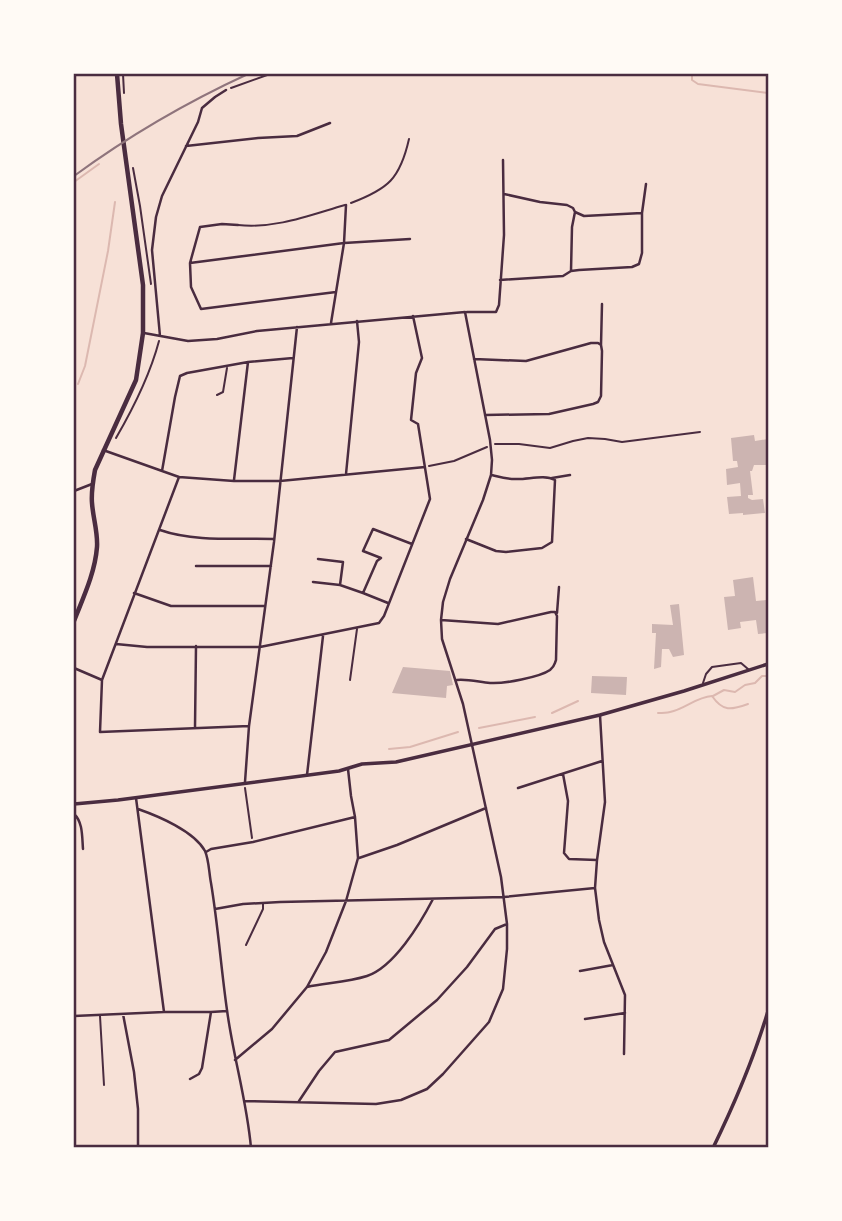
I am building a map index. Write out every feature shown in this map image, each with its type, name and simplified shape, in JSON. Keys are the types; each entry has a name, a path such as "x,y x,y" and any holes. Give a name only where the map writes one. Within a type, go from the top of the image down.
{"main road":[{"path":"74,621 95,561 97,532 92,484 95,470 136,380 143,332 143,285 129,160 121,124 117,74"}],"street":[{"path":"160,336 152,250 156,217 162,195 198,122 202,108 226,90"},
{"path":"186,146 296,136 330,123"},
{"path":"143,332 188,341 331,323 496,312 499,305 504,235 503,160"},
{"path":"500,280 564,276 571,271 632,267 639,264 646,184"},
{"path":"503,194 567,205 584,216 642,213"},
{"path":"331,323 344,243 346,205"},
{"path":"571,271 575,212"},
{"path":"238,225 222,224 200,228 190,263 191,287 201,309 336,292"},
{"path":"190,263 344,243 410,239"},
{"path":"485,415 549,414 598,401 601,396 602,304"},
{"path":"244,1101 376,1104 401,1100 427,1089 489,1022 503,989 508,949 504,897 457,680 442,639 443,601 491,475 490,445 465,312"},
{"path":"116,644 147,647 260,647 379,623 430,499 418,424 411,420 416,373 422,358 413,316"},
{"path":"345,474 359,342 357,321"},
{"path":"244,784 297,327"},
{"path":"474,359 526,361 591,343 601,345"},
{"path":"162,471 180,376 184,373 248,362 293,358"},
{"path":"234,481 248,362"},
{"path":"105,451 179,477 234,481 280,481 425,467"},
{"path":"491,475 516,480 570,475"},
{"path":"179,477 102,680 100,732 249,726"},
{"path":"466,539 496,551 506,552 548,545 552,541 555,499 555,480 552,478"},
{"path":"74,491 92,484"},
{"path":"363,593 377,561 381,558 363,551 373,529 412,544"},
{"path":"160,530 188,537 274,539"},
{"path":"318,559 342,562 340,584"},
{"path":"196,566 271,566"},
{"path":"313,582 340,584 388,604"},
{"path":"457,680 501,683 550,670 556,660 559,587"},
{"path":"134,593 171,606 265,606"},
{"path":"441,620 498,624 551,612 555,612 557,616"},
{"path":"307,775 323,636"},
{"path":"195,727 196,646"},
{"path":"74,804 244,784 362,764 396,762 600,715 768,664"},
{"path":"74,668 102,680"},
{"path":"600,715 605,802 595,888 604,942 625,995 624,1054"},
{"path":"518,788 602,761"},
{"path":"235,1060 272,1029 307,987 326,952 346,901 358,858 348,768"},
{"path":"563,774 568,801 564,853 569,859 597,860"},
{"path":"136,798 164,1012"},
{"path":"358,858 400,844 486,808"},
{"path":"138,809 179,827 206,852 227,1011 251,1147"},
{"path":"74,814 82,831 83,849"},
{"path":"206,852 355,817"},
{"path":"215,909 263,903 504,897 595,888"},
{"path":"307,987 366,976 382,969 393,960 433,899"},
{"path":"299,1101 335,1052 389,1040 437,1000 467,967 495,929 507,924"},
{"path":"580,971 613,965"},
{"path":"74,1016 227,1011"},
{"path":"713,1147 733,1107 768,1011"},
{"path":"190,1079 199,1074 202,1068 211,1012"},
{"path":"585,1019 625,1013"},
{"path":"123,1014 136,1085 138,1147"}],"lane":[{"path":"238,225 275,225 346,205"},
{"path":"217,394 223,392 227,366"},
{"path":"350,680 357,628"},
{"path":"703,685 706,674 712,667 741,663 749,670"},
{"path":"246,945 263,909 263,903"},
{"path":"100,1015 104,1086"}],"path":[{"path":"226,90 270,74"},
{"path":"346,205 372,195 388,185 404,162 409,138"},
{"path":"129,160 140,206 150,283 156,290"},
{"path":"105,451 130,414 160,336"},
{"path":"425,467 454,461 490,445 519,444 550,448 588,438 622,442 700,432"},
{"path":"244,784 253,842"}],"building":[{"path":"754,435 755,441 768,439 768,465 754,465 750,471 753,495 748,495 748,498 763,499 765,513 729,514 727,497 741,496 740,483 727,485 726,469 738,467 737,461 733,461 731,438"},
{"path":"753,577 756,601 766,600 768,597 768,633 758,634 756,620 740,622 741,628 728,630 724,597 735,596 733,580"},
{"path":"679,604 684,655 673,657 669,649 662,649 661,667 654,669 656,633 652,633 652,624 673,625 670,605"},
{"path":"403,667 450,671 453,685 447,686 446,698 392,693"},
{"path":"592,676 627,677 626,695 591,693"}],"waterway":[{"path":"74,76 78,74"},
{"path":"692,74 692,80 698,84 768,93"},
{"path":"74,182 99,164"},
{"path":"78,384 85,366 115,202"},
{"path":"713,696 724,690 735,692 745,685 755,683 762,676 768,676"},
{"path":"658,713 667,713 712,696 720,705 728,708 748,704"},
{"path":"552,713 578,701"},
{"path":"479,728 535,717"},
{"path":"389,749 410,747 458,732"}],"railway":[{"path":"74,176 158,120 248,74"}]}
